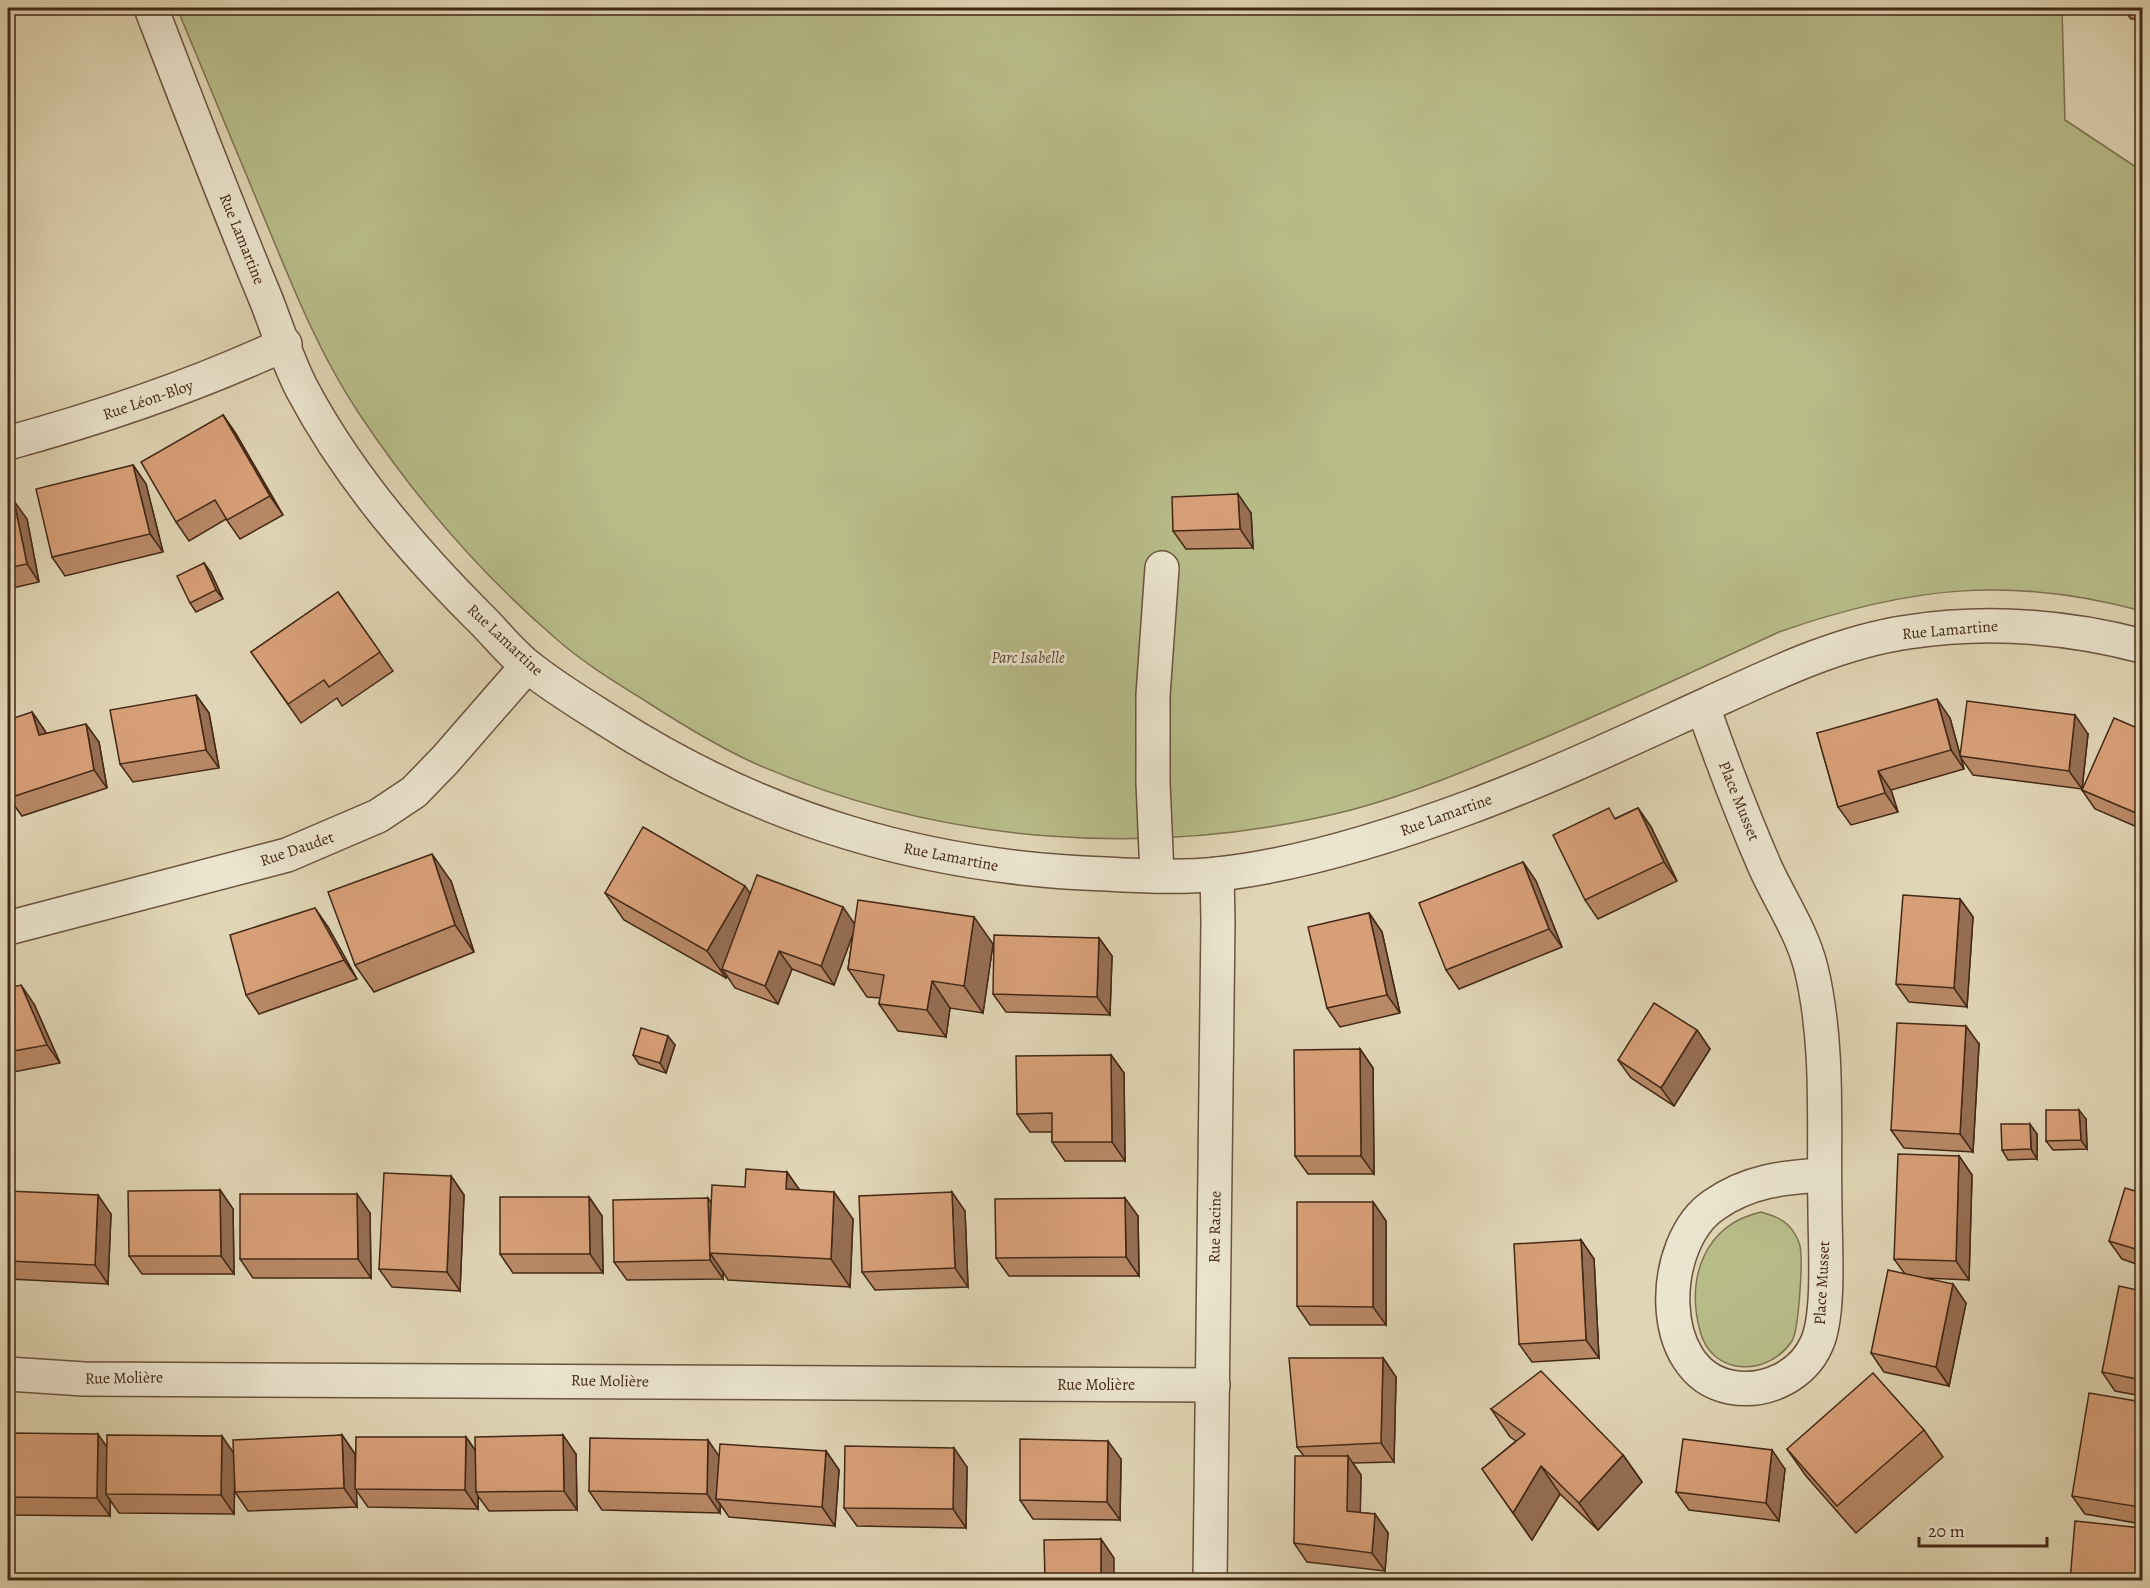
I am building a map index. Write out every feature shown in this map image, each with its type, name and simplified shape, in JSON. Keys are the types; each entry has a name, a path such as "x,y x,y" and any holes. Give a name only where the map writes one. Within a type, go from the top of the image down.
{"street":[{"name":"Rue Lamartine","path":"151,8 301,387 370,495 437,573 527,666 617,726 684,765 764,804 820,826 875,842 1001,867 1052,872 1217,874 1340,850 1410,829 1526,785 1803,662 1903,632 1976,626 2034,627 2092,634 2142,646"},
{"name":"Rue Léon-Bloy","path":"8,443 155,399 221,374 285,344"},
{"path":"1158,875 1153,783 1153,696 1162,568"},
{"name":"Rue Daudet","path":"8,928 287,855 378,816 414,792 527,666"},
{"name":"Place Musset","path":"1702,707 1766,867 1810,964 1823,1043 1824,1174 1823,1311 1818,1341 1810,1356 1784,1379 1766,1386 1748,1389 1711,1381 1696,1370 1684,1355 1674,1315 1676,1268 1688,1236 1712,1206 1744,1188 1773,1179 1824,1174"},
{"name":"Rue Racine","path":"1210,1581 1217,874"},
{"name":"Rue Molière","path":"8,1374 84,1379 1213,1385"}],"green space":[{"name":"Parc Isabelle","path":"177,8 2062,8 2065,120 2142,171 2142,611 2048,593 2003,590 1959,591 1915,596 1871,605 1779,632 1589,718 1439,781 1351,810 1276,826 1201,835 1125,839 1049,836 973,827 898,812 825,791 754,763 726,749 587,663 554,637 499,586 424,503 358,412 308,322"},
{"path":"1761,1212 1786,1223 1798,1241 1801,1265 1800,1294 1792,1341 1782,1353 1769,1361 1756,1366 1742,1367 1728,1364 1716,1357 1706,1346 1696,1311 1698,1273 1713,1241 1725,1229 1741,1219"}],"building":[{"path":"223,415 270,496 227,520 215,500 176,522 141,462"},
{"path":"133,465 150,534 52,557 36,489"},
{"path":"1238,494 1240,529 1173,531 1172,497"},
{"path":"14,501 27,564 8,568 8,502"},
{"path":"204,563 216,590 190,603 177,576"},
{"path":"338,592 380,652 329,687 324,680 288,704 251,652"},
{"path":"196,695 206,750 120,764 110,710"},
{"path":"1937,699 1951,750 1878,771 1885,793 1838,807 1817,733"},
{"path":"1967,701 2075,715 2069,771 1960,756"},
{"path":"32,712 39,735 86,724 94,770 9,798 8,720"},
{"path":"2114,718 2142,730 2142,798 2136,813 2082,790"},
{"path":"1609,808 1615,819 1638,808 1664,862 1585,900 1553,835"},
{"path":"643,827 745,886 707,951 605,893"},
{"path":"432,854 455,925 355,965 328,892"},
{"path":"1523,862 1549,929 1446,970 1419,903"},
{"path":"757,875 843,907 821,966 779,951 765,986 722,969"},
{"path":"1903,895 1960,899 1954,988 1896,984"},
{"path":"858,900 974,917 964,986 932,981 927,1010 879,1004 884,975 848,969"},
{"path":"315,908 344,960 246,995 230,935"},
{"path":"1369,913 1387,995 1327,1008 1308,927"},
{"path":"994,935 1099,938 1097,997 993,994"},
{"path":"21,985 47,1045 8,1052 8,988"},
{"path":"1654,1003 1697,1030 1661,1088 1618,1060"},
{"path":"1897,1023 1966,1026 1960,1134 1891,1130"},
{"path":"641,1028 668,1036 660,1063 633,1055"},
{"path":"1360,1049 1361,1156 1295,1156 1294,1050"},
{"path":"1111,1055 1112,1142 1052,1142 1052,1113 1017,1114 1016,1056"},
{"path":"2046,1110 2079,1110 2081,1140 2046,1141"},
{"path":"2001,1124 2030,1124 2031,1149 2002,1150"},
{"path":"1898,1154 1959,1156 1956,1261 1894,1259"},
{"path":"746,1169 787,1172 786,1189 834,1192 831,1259 709,1253 712,1185 745,1187"},
{"path":"384,1173 451,1176 447,1272 379,1269"},
{"path":"2125,1188 2142,1193 2142,1251 2109,1241"},
{"path":"220,1190 221,1256 129,1256 128,1191"},
{"path":"8,1191 98,1195 95,1265 8,1261"},
{"path":"952,1192 955,1268 862,1272 859,1196"},
{"path":"240,1194 357,1194 358,1259 240,1259"},
{"path":"500,1197 589,1197 590,1254 500,1254"},
{"path":"708,1198 710,1260 614,1262 613,1200"},
{"path":"1125,1198 1126,1257 996,1258 995,1199"},
{"path":"1297,1202 1373,1202 1373,1307 1297,1306"},
{"path":"1581,1240 1586,1340 1519,1344 1514,1244"},
{"path":"1888,1270 1953,1284 1936,1367 1871,1353"},
{"path":"2119,1286 2142,1291 2142,1380 2102,1372"},
{"path":"1289,1358 1383,1358 1381,1443 1297,1447"},
{"path":"1541,1371 1623,1455 1579,1503 1541,1466 1513,1513 1482,1469 1525,1434 1491,1409"},
{"path":"1873,1373 1924,1430 1837,1506 1787,1449"},
{"path":"2089,1393 2142,1402 2142,1484 2139,1507 2072,1496"},
{"path":"8,1433 98,1434 97,1498 8,1497"},
{"path":"107,1435 222,1436 221,1495 106,1494"},
{"path":"342,1435 344,1488 235,1492 233,1440"},
{"path":"563,1435 564,1491 476,1492 475,1437"},
{"path":"356,1437 466,1437 465,1490 355,1489"},
{"path":"590,1438 708,1440 707,1494 589,1491"},
{"path":"1020,1439 1108,1441 1107,1502 1020,1500"},
{"path":"1683,1439 1772,1450 1766,1503 1676,1492"},
{"path":"720,1444 826,1451 822,1507 716,1499"},
{"path":"845,1446 954,1448 953,1509 844,1508"},
{"path":"1295,1456 1348,1456 1347,1511 1375,1514 1372,1553 1294,1543"},
{"path":"2075,1521 2142,1528 2142,1581 2070,1581"},
{"path":"1101,1539 1101,1581 1045,1581 1044,1540"}]}
